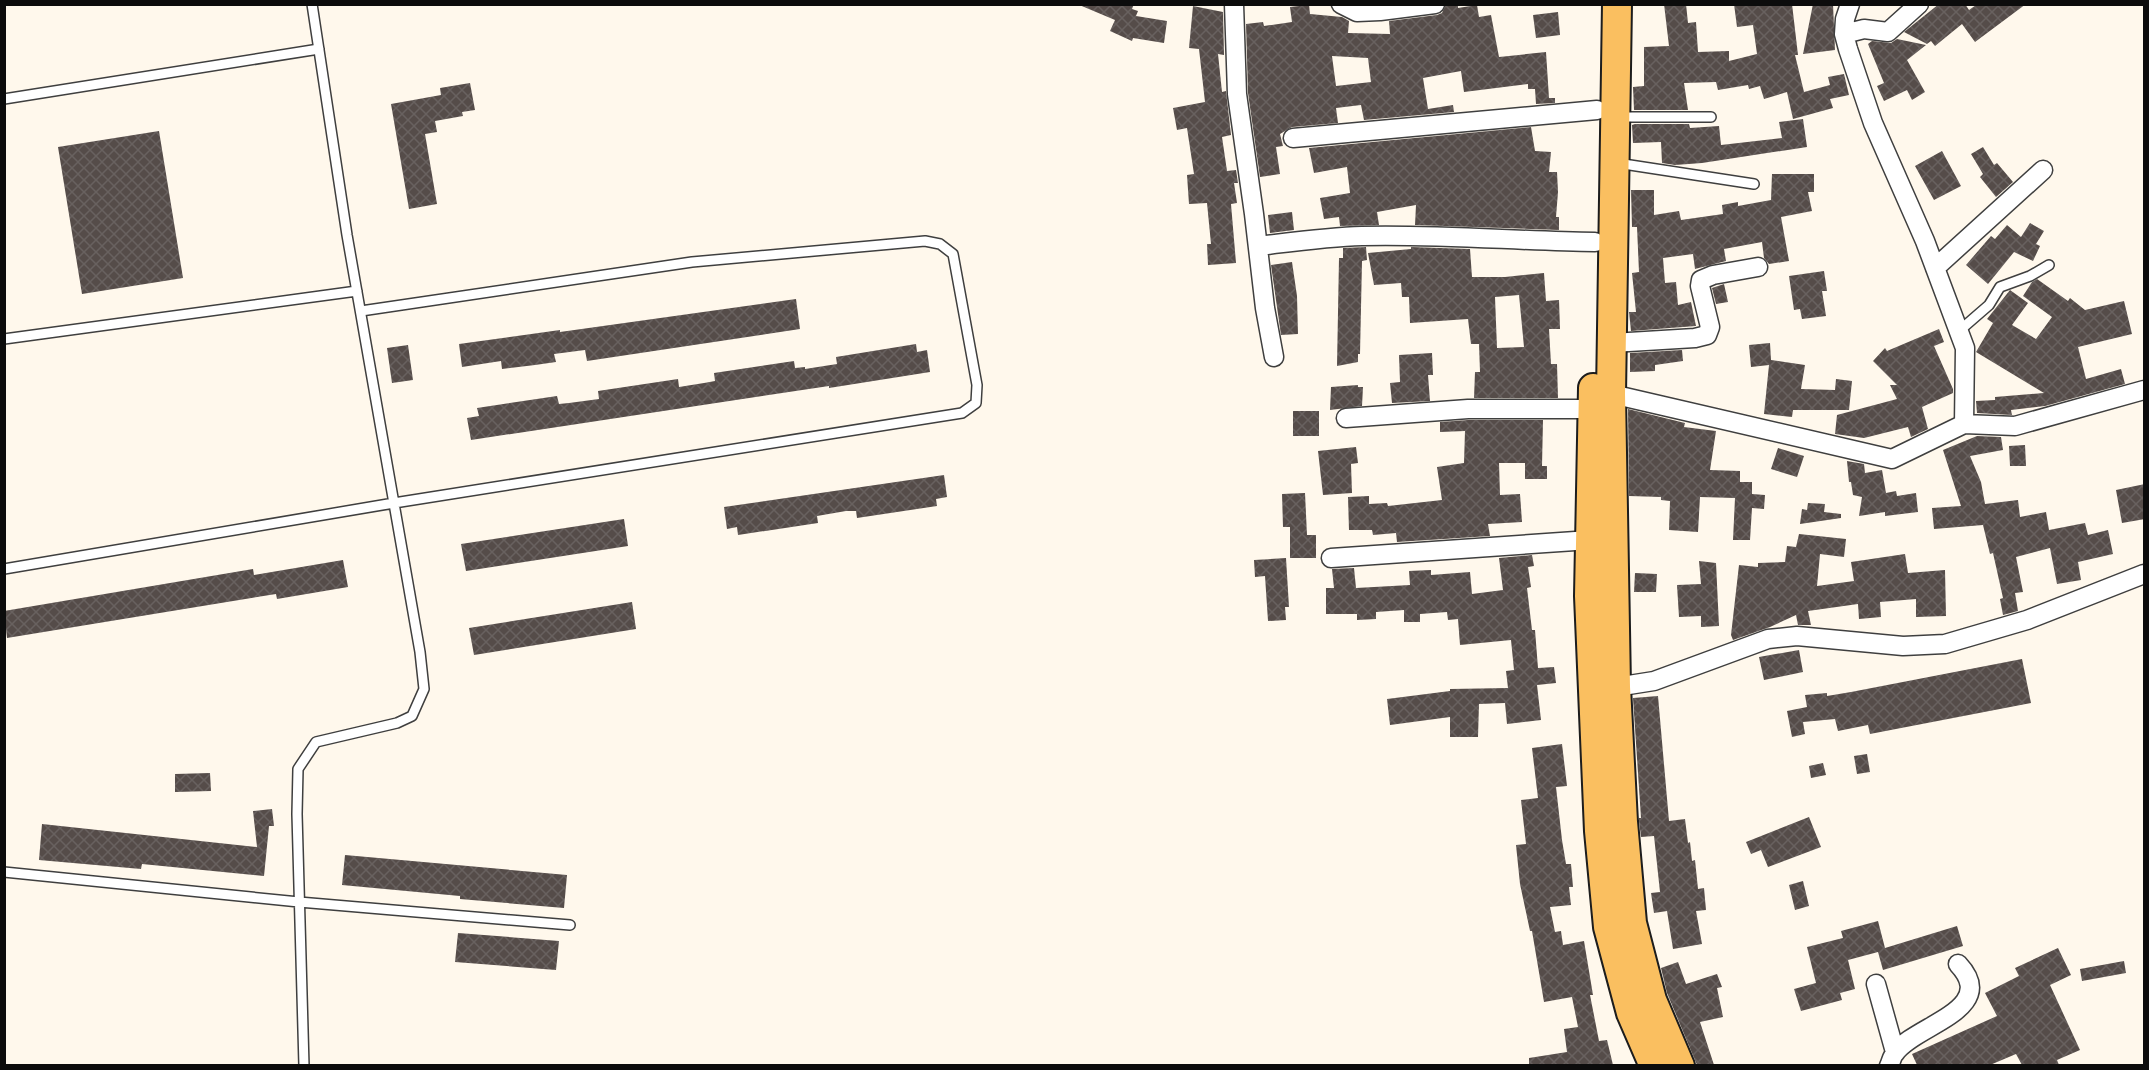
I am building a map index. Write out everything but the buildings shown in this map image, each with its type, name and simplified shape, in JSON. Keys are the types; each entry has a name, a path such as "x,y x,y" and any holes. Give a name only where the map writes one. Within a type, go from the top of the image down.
{"main road":[{"path":"1597,4 1606,114 1615,162 1612,343 1599,398 1590,540 1589,596 1599,831 1608,927 1631,1013 1654,1065"},
{"path":"1617,4 1595,242 1599,398 1623,822 1632,923 1652,1000 1680,1065"}],"street":[{"path":"1234,4 1238,94 1265,308 1274,357"},
{"path":"1341,4 1357,12 1435,4"},
{"path":"1850,4 1845,19 1844,34 1873,123 1935,268 1965,348 1964,424"},
{"path":"1844,34 1864,29 1888,32 1919,4"},
{"path":"1293,138 1606,114"},
{"path":"1935,268 2043,170"},
{"path":"1258,246 1360,236 1463,236 1522,241 1595,242"},
{"path":"1612,343 1695,338 1707,335 1710,327 1700,286 1701,280 1713,275 1758,267"},
{"path":"1346,417 1599,398 1893,459 1964,424 2015,426 2145,390"},
{"path":"1332,558 1590,540"},
{"path":"1616,687 1654,681 1768,639 1797,636 1902,646 1945,644 2027,620 2145,574"},
{"path":"1892,1059 1907,1041 1956,1011 1966,1002 1970,986 1967,973 1958,963"},
{"path":"1876,984 1892,1059"}],"lane":[{"path":"304,1065 297,814 298,769 316,742 397,723 412,716 424,689 420,652 357,291 312,4"},
{"path":"4,99 318,50"},
{"path":"1606,114 1711,117"},
{"path":"1615,162 1754,184"},
{"path":"4,569 394,503 962,413 976,403 976,385 953,254 940,244 925,241 692,262 361,311"},
{"path":"1959,332 1989,305 2000,287 2030,276 2049,265"},
{"path":"4,339 357,291"},
{"path":"4,872 299,902 570,925"}]}
